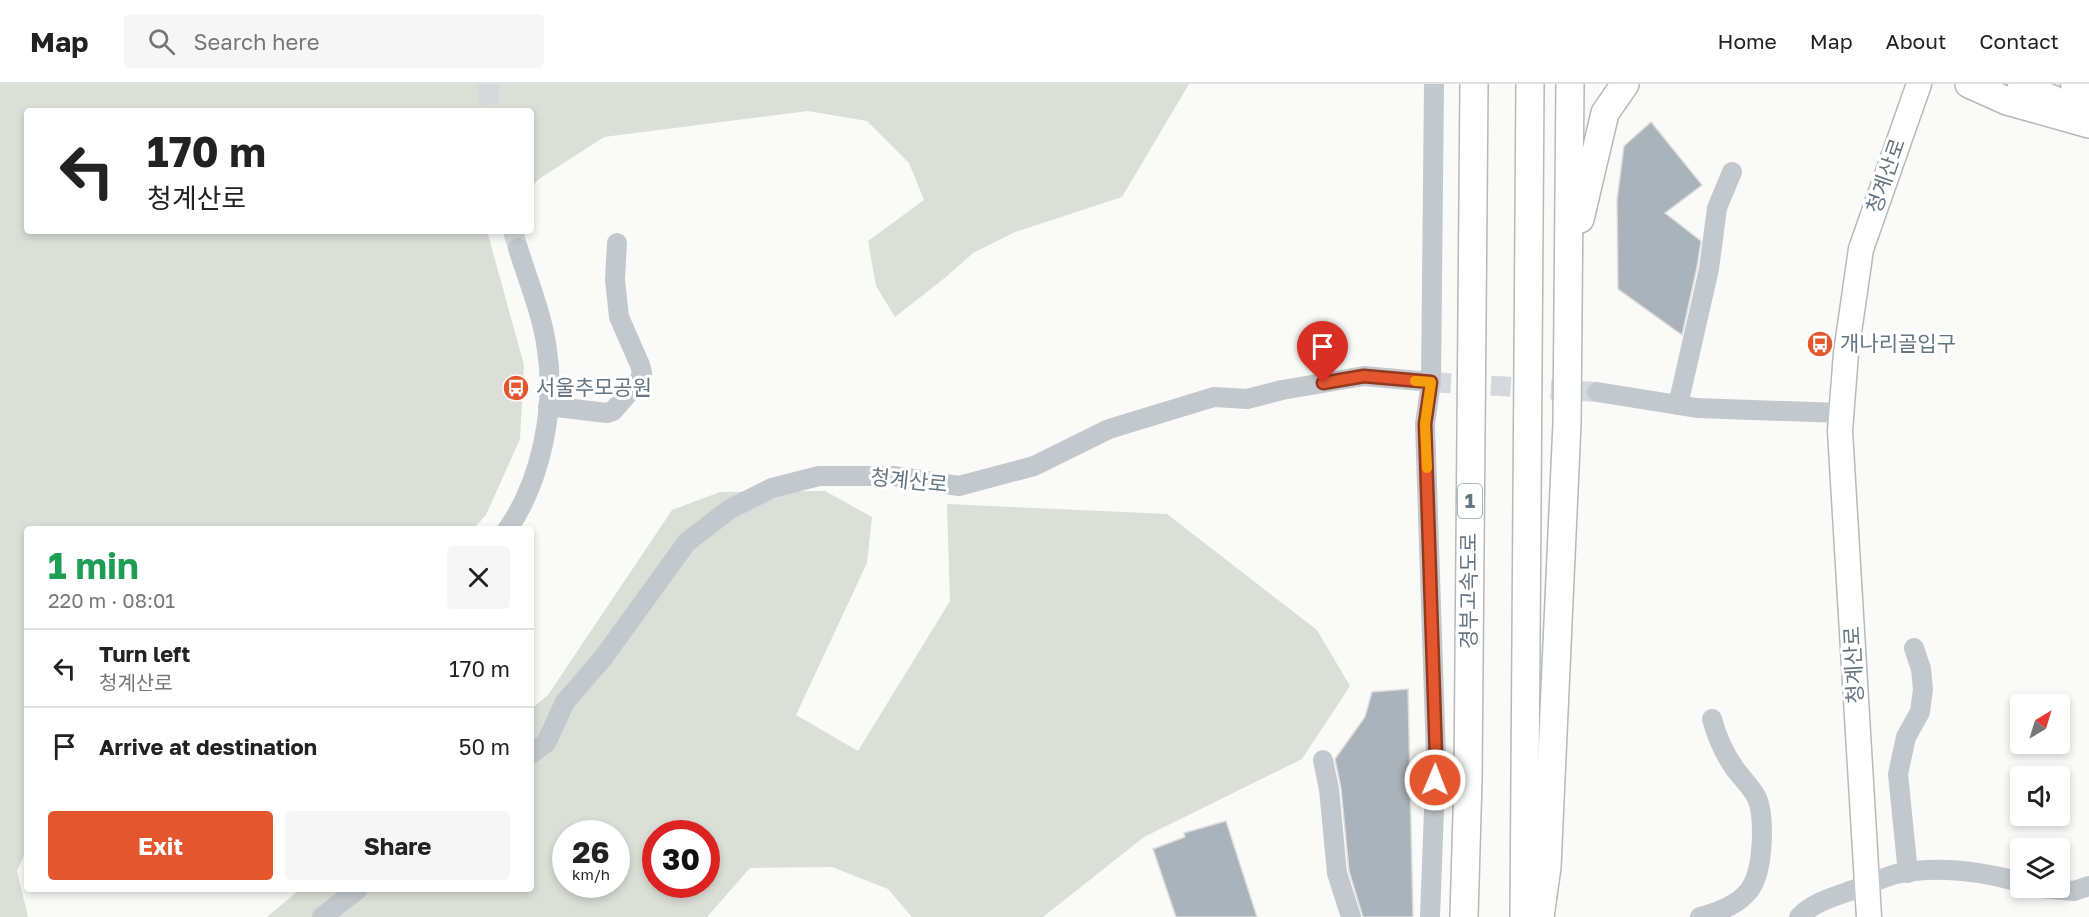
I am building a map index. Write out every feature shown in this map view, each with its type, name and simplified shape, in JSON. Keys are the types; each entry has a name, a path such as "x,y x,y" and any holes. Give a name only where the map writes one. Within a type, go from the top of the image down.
{"highway":[{"name":"경부고속도로","path":"1464,917 1468,766 1474,84"},
{"path":"1524,917 1530,84"},
{"path":"1568,367 1578,226 1605,113 1625,84"},
{"path":"1969,84 2007,101 2089,124"},
{"path":"1540,917 1547,867 1567,423 1574,87"}],"main road":[{"name":"청계산로","path":"1869,917 1841,413 1846,353 1861,249 1918,84"},
{"path":"2020,84 2089,113"},
{"path":"2073,84 2089,90"}],"street":[{"path":"1430,917 1436,757 1425,424 1431,382 1434,84"},
{"path":"1678,405 1709,268 1717,208 1732,172"},
{"path":"548,406 607,413 618,407 639,381 642,373 640,365 619,317 615,280 617,243"},
{"path":"510,526 519,513 532,481 543,445 548,406 547,350 518,248"},
{"name":"청계산로","path":"534,752 546,742 565,702 603,658 687,542 729,509 772,488 819,476 894,476 959,486 1034,466 1109,429 1214,397 1247,399 1282,390 1364,376 1431,382"},
{"path":"1597,392 1697,408 1841,413"},
{"path":"1908,873 1898,774 1906,737 1920,712 1923,689 1921,669 1914,648"},
{"path":"1700,917 1718,912 1738,900 1753,884 1760,852 1763,821 1756,797 1718,741 1712,719"},
{"path":"1323,760 1329,789 1337,873 1351,917"},
{"path":"1799,917 1809,907 1895,874 1928,870 1972,871 2010,880"},
{"path":"2070,891 2089,886"},
{"path":"321,917 354,892"}],"shaded area":[{"path":"0,84 1189,84 1122,197 1015,232 973,253 895,317 876,286 868,241 924,200 909,163 867,121 808,111 604,137 534,184 534,108 24,108 24,234 488,234 524,365 520,439 486,515 476,526 24,526 24,856 17,871 28,917 0,917"},
{"path":"825,491 872,517 867,563 796,715 858,751 950,601 947,504 1167,514 1317,630 1350,686 1302,759 1144,837 1043,917 912,917 888,889 832,867 750,868 707,917 267,917 297,892 534,892 534,707 548,695 672,510 720,492"}],"building":[{"path":"1651,122 1702,185 1665,213 1701,241 1682,335 1618,289 1617,200 1624,146"},
{"path":"1408,689 1413,917 1363,917 1349,871 1341,788 1335,759 1365,717 1372,692"},
{"path":"1226,821 1257,917 1176,917 1153,849 1185,837 1184,833"}],"tunnel":[{"path":"488,84 490,108"},
{"path":"514,234 518,248"},
{"path":"1431,382 1597,392"}],"slow traffic":[{"path":"1415,381 1431,382 1425,424 1427,468"}],"place":[{"name":"개나리골입구","path":"1820,344"},
{"name":"서울추모공원","path":"516,388"}],"route":[{"path":"1323,383 1364,376 1431,382 1425,424 1435,780"}]}
